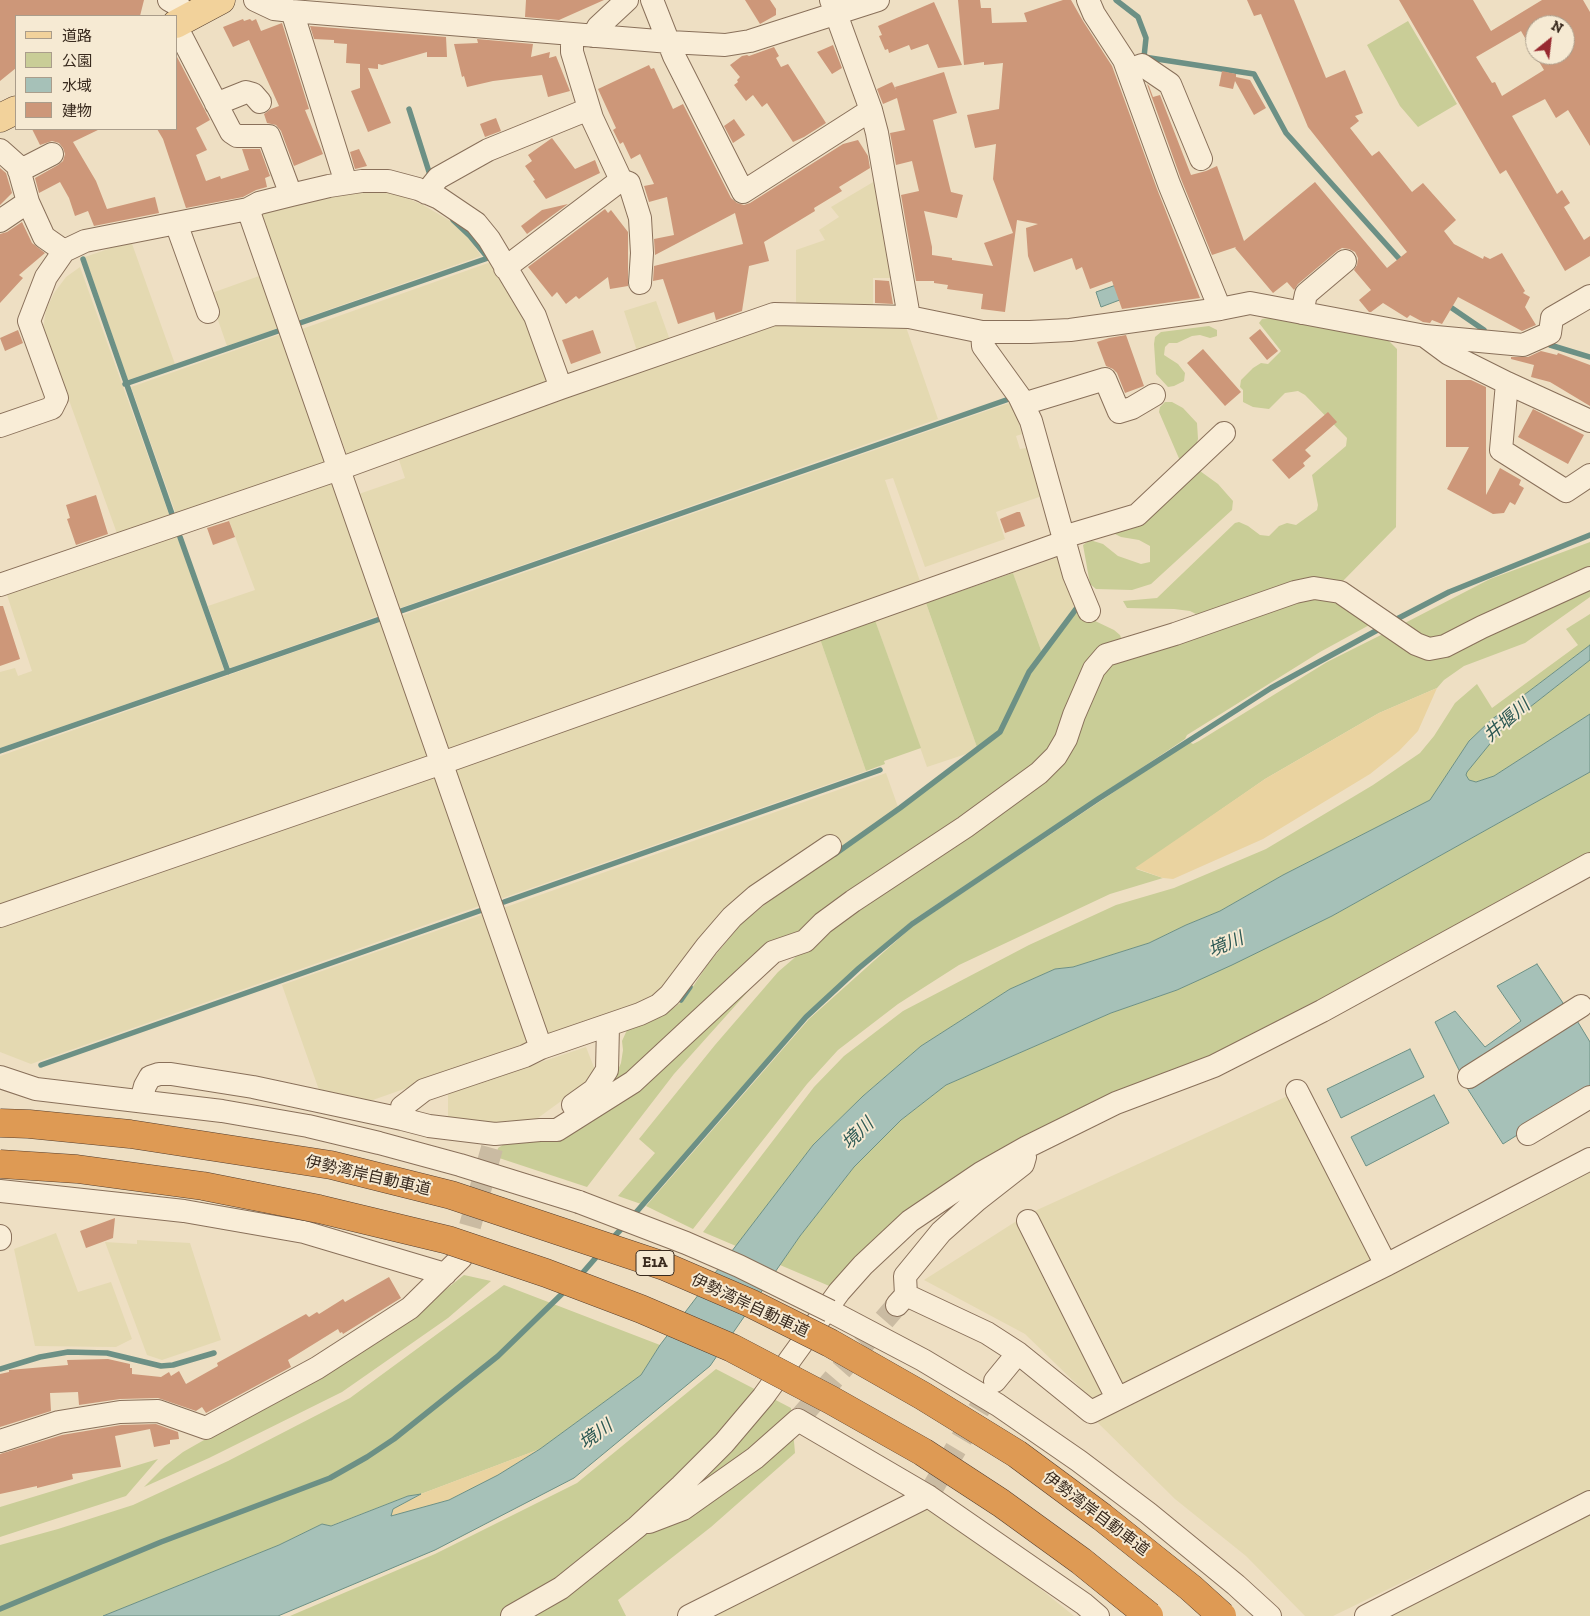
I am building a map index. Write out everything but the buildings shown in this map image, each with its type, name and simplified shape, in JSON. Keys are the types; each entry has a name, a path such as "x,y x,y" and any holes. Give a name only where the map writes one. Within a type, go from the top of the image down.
{"highway":[{"name":"伊勢湾岸自動車道","path":"0,1123 130,1134 331,1165 451,1195 664,1266 750,1303 830,1343 923,1396 1001,1445 1102,1517 1222,1616"},
{"path":"0,1164 77,1169 184,1184 319,1209 448,1240 546,1273 641,1309 732,1348 923,1452 1001,1503 1081,1561 1149,1616"}],"main road":[{"path":"178,17 221,0"},
{"path":"0,118 15,110"}],"street":[{"path":"255,0 274,9 292,12 725,45 750,41 834,7 878,0"},
{"path":"627,0 598,27 582,35 572,52 589,109 621,180 629,183 640,218 642,253 640,284"},
{"path":"652,0 674,56 743,192 871,110"},
{"path":"1088,0 1094,14 1124,60 1169,184 1220,309"},
{"path":"834,7 871,110 877,133 909,316"},
{"path":"292,12 346,183"},
{"path":"178,19 216,104 231,132 237,136 269,136 290,195"},
{"path":"1128,70 1142,65 1170,84 1201,159"},
{"path":"216,104 246,92 253,94 260,102"},
{"path":"426,193 438,178 488,150 589,109"},
{"path":"0,150 18,166 28,202 44,237 64,251"},
{"path":"19,172 52,154"},
{"path":"505,268 621,180"},
{"path":"0,426 52,408 57,398 29,321 46,277 64,251 85,241 248,208 259,203 290,195 362,181 388,181 426,193 439,198 476,223 489,239 535,316 561,388"},
{"path":"0,221 28,202"},
{"path":"248,208 542,1048"},
{"path":"176,223 208,312"},
{"path":"1302,313 1306,294 1345,262"},
{"path":"0,585 774,314 909,316 982,332 1030,332 1070,330 1250,304 1425,336 1523,345 1550,333 1552,318 1590,296"},
{"path":"982,332 984,346 1019,396 1031,421 1063,539 1074,575 1089,611"},
{"path":"1425,336 1449,354 1590,421"},
{"path":"1023,404 1105,379 1119,412 1132,408 1154,395"},
{"path":"1507,383 1501,450 1566,491 1590,475"},
{"path":"0,916 442,763 1063,539 1136,515 1224,433"},
{"path":"141,1101 145,1086 150,1077 160,1074 171,1074 253,1087 494,1141 540,1130 557,1130 633,1082 773,952 805,941 823,923 853,901 965,827 1039,773 1056,756 1066,740 1074,715 1094,669 1106,655 1175,634 1295,592 1314,588 1340,592 1416,644 1429,649 1446,646 1482,627 1590,578"},
{"path":"402,1119 402,1107 424,1090 608,1026 659,1005 670,995 707,946 732,917 756,896 830,846"},
{"path":"512,1616 561,1588 637,1527 681,1486 724,1443 763,1397 839,1292 863,1265 910,1220 981,1173 1027,1148 1116,1103 1214,1066 1322,1011 1590,864"},
{"path":"1469,1077 1581,1006"},
{"path":"540,1130 594,1090 603,1077 607,1070 608,1026"},
{"path":"1,1080 36,1090 141,1101 308,1126 379,1143 460,1165 579,1202 695,1247 830,1310 923,1360 990,1400 1079,1461 1148,1513 1236,1585 1270,1616"},
{"path":"1297,1091 1386,1264"},
{"path":"1528,1134 1590,1097"},
{"path":"1027,1148 1023,1164 976,1200 941,1232 905,1276 902,1300 987,1333 1018,1353 1091,1412 1590,1160"},
{"path":"0,1191 184,1210 304,1232 445,1274"},
{"path":"1028,1221 1117,1398"},
{"path":"0,1441 59,1422 120,1412 158,1412 206,1428 318,1368 410,1308 460,1258"},
{"path":"995,1381 1018,1353"},
{"path":"637,1527 683,1509 755,1458 798,1420 928,1496 1091,1612"},
{"path":"689,1616 928,1496"},
{"path":"1366,1616 1590,1502"}],"shaded area":[{"path":"880,178 897,278 873,278 873,309 796,306 796,250 825,240 819,230 839,217 831,207"},
{"path":"377,190 400,195 423,205 452,222 469,238 481,256 299,320 261,213 352,192"},
{"path":"131,241 175,364 128,380 85,257"},
{"path":"491,262 527,315 550,381 348,458 302,329"},
{"path":"80,267 171,520 119,539 43,328 46,310 54,293 66,277"},
{"path":"262,275 281,327 227,346 209,294"},
{"path":"656,301 671,343 638,354 624,311"},
{"path":"778,321 906,327 938,419 397,609 356,495 405,478 397,454"},
{"path":"284,333 328,457 322,467 177,517 131,387"},
{"path":"1012,402 1022,434 1016,436 1020,449 1027,448 1042,496 996,512 1005,539 925,567 893,478 885,480 921,584 452,749 446,746 400,616"},
{"path":"329,479 336,483 383,614 230,668 208,606 255,590 227,515"},
{"path":"176,533 224,670 0,748 0,672 15,668 18,676 32,671 6,592"},
{"path":"1058,557 1074,602 1073,612 1042,653 1013,573"},
{"path":"926,603 978,750 927,767 875,620"},
{"path":"385,620 431,746 424,759 0,909 0,756"},
{"path":"820,639 866,771 500,899 455,771 457,766"},
{"path":"428,771 440,778 485,904 31,1064 0,1052 0,922"},
{"path":"886,773 898,807 839,850 829,836 654,1000 549,1037 503,908"},
{"path":"487,913 530,1036 526,1046 370,1101 319,1090 282,985"},
{"path":"586,1047 597,1075 531,1123 490,1124 448,1117 448,1093"},
{"path":"1292,1094 1377,1262 1094,1401 1025,1334 924,1280 1026,1215"},
{"path":"1590,1167 1590,1491 1333,1616 1305,1616 1246,1556 1175,1499 1093,1418"},
{"path":"56,1233 78,1292 111,1282 132,1339 116,1347 35,1346 14,1249"},
{"path":"137,1240 190,1243 221,1340 162,1360 147,1355 105,1242 137,1244"},
{"path":"1590,1508 1590,1616 1374,1616"},
{"path":"914,1510 930,1510 1006,1561 1074,1616 704,1616"}],"green space":[{"path":"1408,21 1457,104 1418,127 1400,106 1367,45"},
{"path":"1269,318 1388,340 1397,349 1396,527 1339,585 1196,614 1190,611 1174,609 1127,608 1123,601 1157,598 1235,523 1239,522 1260,535 1269,536 1279,526 1287,523 1296,525 1317,510 1318,505 1312,475 1346,446 1347,438 1305,395 1298,391 1285,393 1269,409 1253,407 1243,402 1243,390 1240,387 1241,380 1261,363 1268,364 1281,351 1259,323 1262,319"},
{"path":"1209,326 1217,330 1217,336 1210,338 1200,335 1192,336 1177,343 1169,343 1165,347 1164,355 1178,364 1185,373 1184,381 1168,387 1156,374 1155,337 1161,332"},
{"path":"1165,402 1172,402 1183,408 1197,423 1198,439 1194,452 1181,463 1159,412 1160,407"},
{"path":"1200,471 1218,484 1233,501 1232,510 1151,584 1132,590 1096,589 1090,584 1083,545 1090,540 1103,544 1118,556 1141,564 1150,562 1150,546 1139,540 1121,537 1113,533"},
{"path":"1590,542 1590,573 1442,642 1419,637 1401,625 1490,579"},
{"path":"1013,573 1042,653 1028,671 999,731 978,750 926,603"},
{"path":"1590,584 1590,597 1525,643 1464,666 1444,680 1437,688 1379,713 1265,779 1136,869 1163,878 1110,894 959,965 898,1004 838,1050 807,1084 693,1229 646,1206 809,1019 913,926 1189,742 1193,744 1199,741 1327,662 1385,633 1429,661"},
{"path":"1327,594 1373,623 1320,652 1187,735 1185,739 913,920 804,1016 641,1204 618,1196 655,1153 639,1139 715,1045 778,972 807,947 1040,781 1098,674 1113,658"},
{"path":"1078,609 1093,620 1114,630 1120,635 1123,643 1053,755 837,907 630,1074 600,1096 616,1075 621,1063 622,1041 627,1030 635,1025 663,1016 684,1000 708,964 742,923 768,902 901,809 1001,733 1030,673"},
{"path":"1590,614 1590,645 1491,720 1469,741 1430,800 1283,875 1220,911 1149,943 1073,967 1055,969 1010,989 921,1046 863,1096 813,1145 736,1246 703,1232 814,1087 844,1056 903,1011 1029,945 1116,905 1174,888 1266,849 1373,785 1420,753 1434,736 1455,703 1477,684 1492,708 1578,645 1566,629"},
{"path":"875,620 921,748 884,761 885,764 866,771 820,639"},
{"path":"1590,660 1590,714 1494,776 1476,782 1469,780 1466,772 1502,729"},
{"path":"1590,772 1590,857 1215,1058 1022,1143 834,1288 780,1265 800,1236 854,1167 901,1120 946,1085 1111,1013 1177,990 1332,916"},
{"path":"778,958 674,1074 587,1187 496,1157 498,1148 512,1139 557,1139"},
{"path":"464,1275 491,1281 448,1318 342,1392 209,1458 144,1487 165,1466 183,1452 390,1334"},
{"path":"504,1285 660,1345 641,1375 540,1449 330,1526 322,1524 279,1545 103,1616 0,1616 0,1545 133,1505 228,1461 350,1398"},
{"path":"716,1369 791,1408 795,1453 711,1527 618,1600 626,1616 290,1616 435,1554 577,1483"},
{"path":"158,1459 126,1496 0,1537 0,1507"}],"sand":[{"path":"1437,688 1418,731 1399,751 1370,774 1263,839 1173,879 1163,878 1135,868 1265,779 1379,713"},
{"path":"540,1449 498,1475 449,1500 391,1516 393,1509 421,1494"}],"water":[{"path":"1136,278 1141,292 1101,307 1096,292"},
{"path":"1590,645 1590,660 1502,729 1466,775 1469,780 1476,782 1494,776 1590,714 1590,772 1332,916 1232,965 1177,990 1111,1013 946,1085 901,1120 854,1167 800,1236 710,1366 574,1478 435,1550 278,1616 103,1616 279,1545 322,1524 331,1526 408,1496 421,1494 393,1509 391,1516 449,1500 498,1475 540,1449 641,1375 660,1345 813,1145 863,1096 921,1046 1010,989 1055,969 1073,967 1149,943 1220,911 1283,875 1430,800 1469,741 1491,720"},
{"path":"1537,964 1563,1003 1559,1012 1461,1074 1435,1022 1455,1011 1485,1047 1521,1021 1497,986"},
{"path":"1576,1019 1590,1042 1590,1089 1503,1144 1467,1088"},
{"path":"1410,1049 1424,1077 1341,1118 1327,1089"},
{"path":"1434,1095 1449,1123 1366,1166 1351,1137"}],"waterway":[{"path":"1116,0 1138,17 1146,38 1144,57 1254,74 1286,133 1403,263"},
{"path":"409,109 430,175 428,179"},
{"path":"300,323 488,258 470,236 453,220"},
{"path":"83,259 173,517"},
{"path":"1446,304 1484,330"},
{"path":"125,384 281,330"},
{"path":"1550,345 1590,357"},
{"path":"401,611 1009,399"},
{"path":"1393,621 1449,592 1590,535"},
{"path":"180,537 228,672"},
{"path":"835,854 900,808 1000,732 1029,672 1076,609"},
{"path":"0,751 380,619"},
{"path":"632,1217 806,1017 859,968 912,924 1098,799 1271,688 1383,627"},
{"path":"504,902 880,770"},
{"path":"41,1065 482,910"},
{"path":"681,1000 690,987"},
{"path":"610,1241 624,1226"},
{"path":"579,1277 599,1254"},
{"path":"0,1609 161,1542 330,1478 394,1439 498,1356 567,1289"},
{"path":"0,1369 40,1357 68,1352 107,1353 161,1366 173,1365 214,1353"}],"tunnel":[{"path":"461,1258 492,1148"},
{"path":"798,1420 897,1305"},
{"path":"928,1496 995,1382"}],"water label":[{"name":"井堰川","path":"1507,721"},
{"name":"境川","path":"1226,945"},
{"name":"境川","path":"858,1134"},
{"name":"境川","path":"596,1435"}]}
